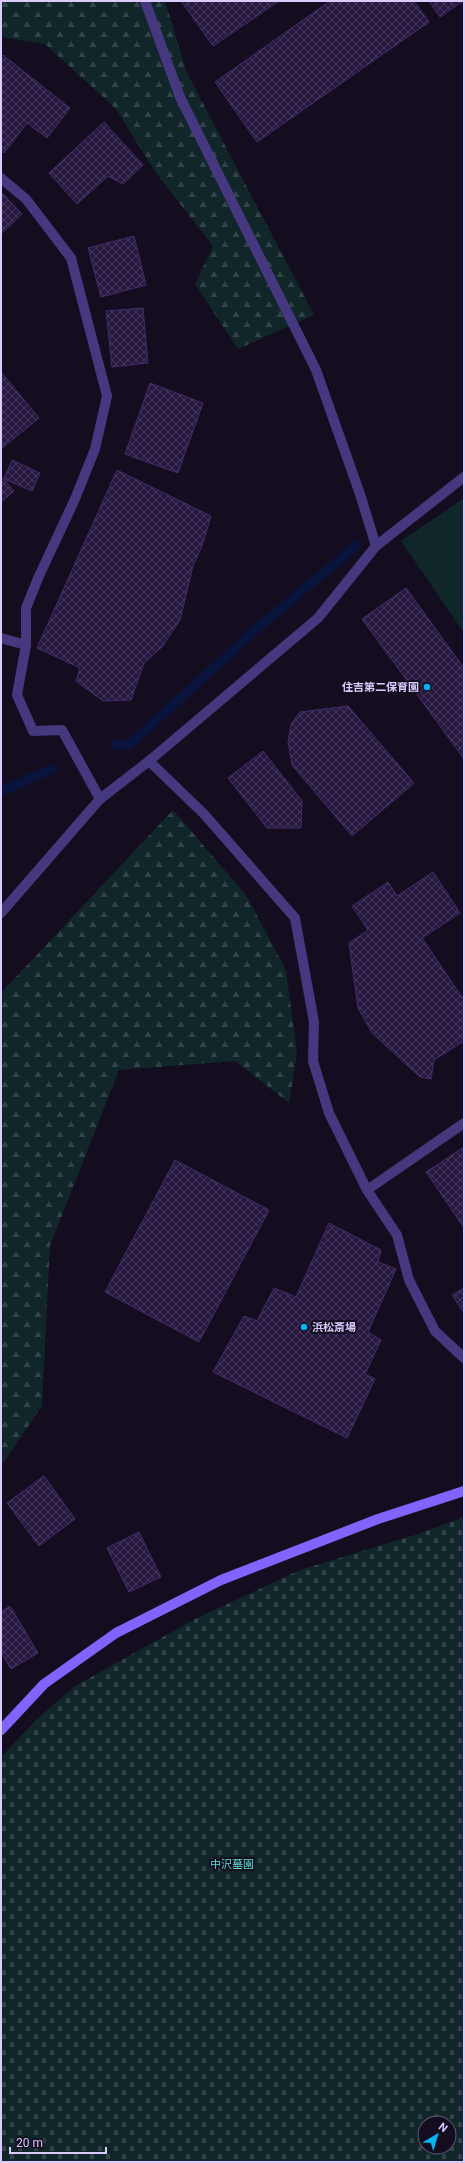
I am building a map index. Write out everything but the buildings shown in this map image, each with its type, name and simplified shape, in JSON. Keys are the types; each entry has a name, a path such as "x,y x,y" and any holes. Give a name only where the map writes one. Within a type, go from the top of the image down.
{"street":[{"path":"145,1 180,97 316,370 360,494 376,546"},
{"path":"1,178 26,200 71,258 107,396 95,449 76,499 39,576 26,608 26,645 17,695 33,731 62,730 100,799"},
{"path":"1,913 100,799 149,761 318,618 376,546 464,477"},
{"path":"1,638 26,645"},
{"path":"149,761 204,814 294,918 314,1022 313,1061 329,1113 367,1190 397,1235 409,1280 435,1331 464,1358"},
{"path":"367,1190 464,1122"},
{"path":"1,1730 44,1684 116,1634 221,1580 378,1519 464,1491"}],"green space":[{"path":"1,1 165,1 187,73 314,315 238,349 195,284 213,246 156,173 116,109 45,44 1,37"},
{"path":"464,498 464,633 401,541"},
{"path":"173,810 246,895 286,970 297,1053 289,1103 235,1061 119,1070 50,1246 42,1406 1,1466 1,993"},
{"name":"中沢墓園","path":"464,1517 464,2162 1,2162 1,1757 36,1720 75,1686 195,1619 300,1570 418,1534"}],"waterway":[{"path":"115,745 129,745 261,625 356,546"},
{"path":"1,791 52,769"}],"place":[{"name":"住吉第二保育園","path":"427,687"},
{"name":"浜松斎場","path":"304,1327"}]}
